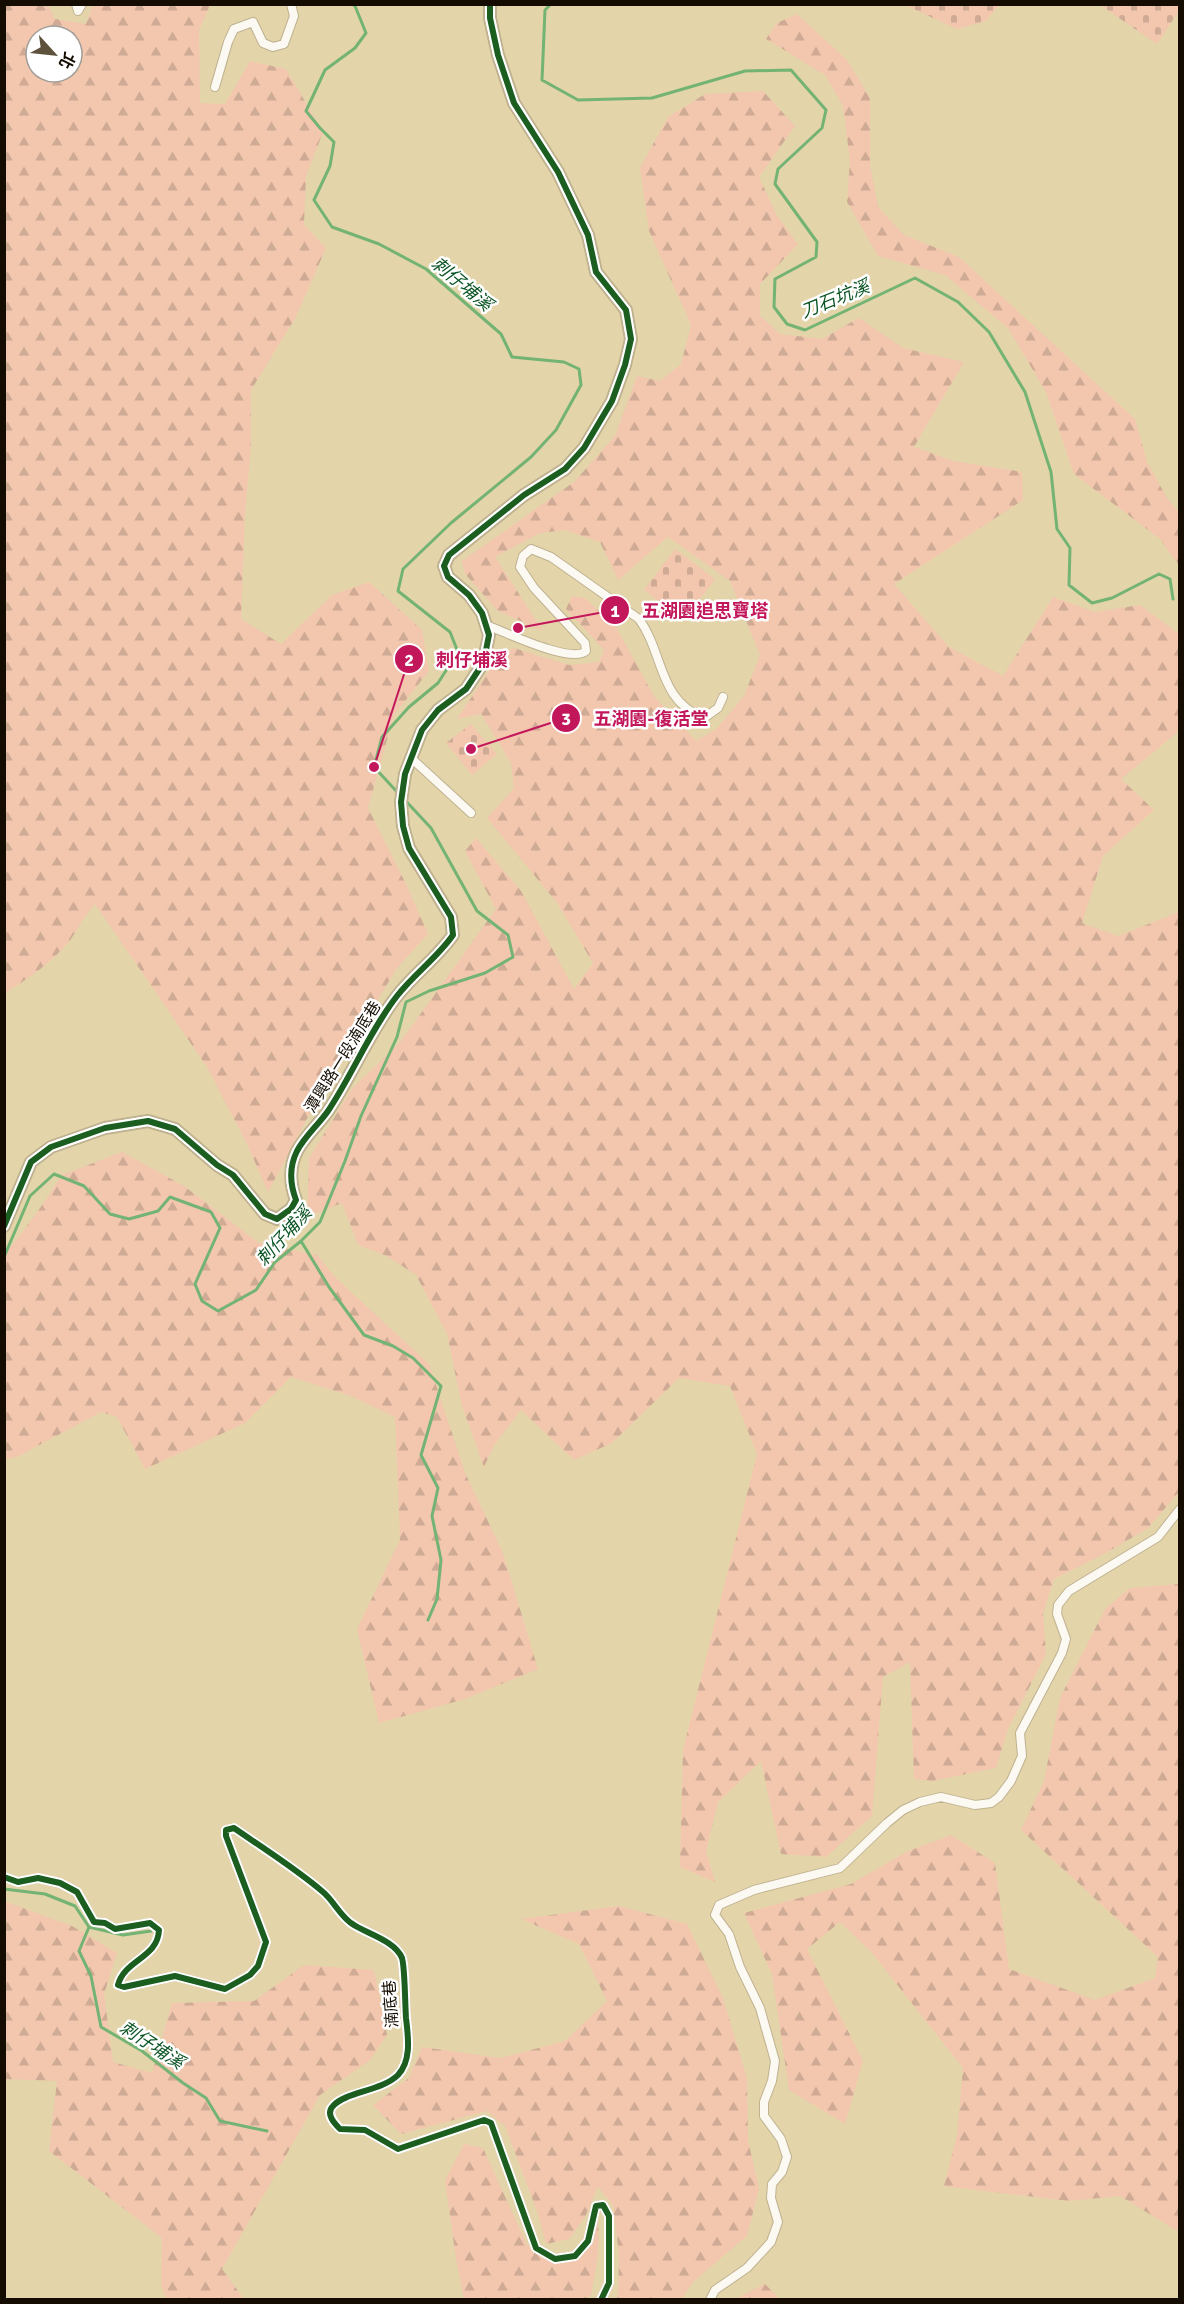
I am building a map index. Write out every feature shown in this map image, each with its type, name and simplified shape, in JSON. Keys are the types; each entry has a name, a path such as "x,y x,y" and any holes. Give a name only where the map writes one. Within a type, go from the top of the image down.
{"street":[{"path":"76,4 78,11 82,4"},
{"path":"215,87 234,29 253,22 263,43 273,47 284,44 294,16 291,4"},
{"path":"489,4 498,55 513,103 567,189 588,235 596,272 626,310 631,339 625,365 612,401 584,448 565,469 524,495 449,555 444,566 447,577 469,595 482,613 486,625 572,656 582,654 586,651 585,643 534,588 520,567 523,556 531,549 551,557 639,619 648,632 662,674 681,706 704,718 718,708 723,697"},
{"name":"潭興路一段湳底巷","path":"4,1226 31,1162 51,1147 105,1128 148,1121 175,1129 217,1165 233,1174 265,1214 277,1219 291,1209 296,1200 291,1187 291,1171 297,1151 327,1112 396,998 413,976 442,950 453,934 451,916 409,849 402,826 401,802 405,774 422,730 438,710 466,689 480,668 489,635 486,625"},
{"path":"411,758 471,813"},
{"path":"710,2300 715,2290 747,2268 771,2242 778,2222 771,2198 772,2184 782,2172 787,2157 781,2139 764,2115 764,2102 772,2081 775,2061 760,2008 740,1966 729,1934 714,1915 718,1905 734,1897 775,1884 840,1868 887,1823 903,1810 920,1802 941,1797 975,1805 991,1803 999,1797 1011,1781 1022,1756 1020,1733 1062,1653 1066,1639 1057,1614 1058,1605 1069,1591 1158,1537 1179,1509"},
{"name":"湳底巷","path":"4,1877 18,1882 38,1878 60,1883 77,1892 94,1922 105,1923 115,1929 150,1923 159,1930 159,1940 120,1976 118,1985 124,1987 175,1976 225,1989 250,1975 258,1966 266,1942 243,1887 226,1830 234,1828 303,1875 325,1894 351,1924 392,1946 402,1958 407,2026 407,2056 404,2066 398,2075 381,2086 360,2092 333,2105 330,2110 332,2121 340,2129 365,2130 398,2149 484,2120 491,2123 536,2248 555,2259 574,2256 588,2241 596,2206 603,2205 607,2210 609,2216 609,2283 601,2300"}],"green space":[{"path":"999,4 986,21 957,29 905,5"},
{"path":"4,5 48,5 55,19 86,24 93,5 210,5 199,30 200,103 225,104 250,61 286,69 323,132 306,176 304,225 326,248 296,317 251,390 251,446 245,514 241,619 281,644 332,595 369,582 422,630 429,671 394,715 368,808 428,934 397,968 319,1096 268,1192 247,1144 207,1067 95,904 57,955 32,976 5,993"},
{"path":"1100,5 1179,5 1179,11 1157,44"},
{"path":"797,14 847,60 870,98 870,165 878,207 904,235 959,257 1135,419 1147,462 1167,498 1179,512 1179,565 1160,539 1074,474 1046,392 1008,328 945,275 878,256 847,202 850,161 843,106 825,75 766,39 777,23"},
{"path":"763,91 795,126 759,177 776,214 798,244 760,284 760,316 780,334 822,339 859,318 903,348 964,362 914,447 954,461 1022,472 1023,500 894,584 949,647 1003,676 1053,597 1095,612 1140,605 1179,634 1179,731 1121,779 1154,810 1103,856 1082,923 1118,936 1179,912 1180,1491 1147,1529 1054,1579 1043,1613 1046,1654 1008,1729 996,1768 932,1781 914,1779 910,1662 883,1677 872,1816 826,1857 781,1854 761,1761 718,1802 706,1851 715,1882 680,1867 683,1750 757,1454 730,1386 679,1378 612,1443 574,1460 521,1410 495,1444 484,1467 462,1406 447,1334 416,1275 387,1256 358,1245 342,1203 307,1217 309,1158 352,1089 401,1041 496,909 465,851 476,838 521,891 574,989 593,963 558,904 487,818 514,788 511,763 481,714 457,719 500,654 514,648 569,665 599,662 604,650 566,609 572,596 585,598 616,627 654,696 696,741 716,729 744,696 760,655 730,581 668,537 618,580 600,542 565,530 540,533 495,557 543,631 498,611 465,574 462,561 574,482 615,436 637,376 660,381 681,364 691,325 649,231 640,168 668,117 705,94"},
{"path":"675,549 715,579 684,621 644,590"},
{"path":"471,724 497,754 472,775 446,743"},
{"path":"122,1152 184,1186 259,1243 317,1255 336,1278 429,1364 466,1475 503,1553 538,1669 465,1699 379,1723 357,1629 400,1540 395,1417 351,1396 291,1377 245,1423 145,1469 117,1417 101,1412 17,1457 5,1459 5,1254 34,1217 62,1175"},
{"path":"1180,1584 1179,2232 1120,2196 1069,2201 944,2186 957,2135 963,2068 872,1953 840,1922 807,1949 863,2061 845,2124 789,2090 772,1974 744,1913 851,1884 906,1852 951,1835 995,1863 1009,1969 1095,2000 1155,1978 1158,1957 1021,1830 1044,1781 1060,1698 1105,1609 1130,1588"},
{"path":"4,1901 72,1926 117,1953 104,1994 113,2062 152,2073 172,2003 254,2001 304,1965 374,1970 387,2035 370,2060 320,2095 222,2269 244,2299 166,2299 161,2285 162,2238 49,2151 57,2081 5,2079"},
{"path":"619,1906 687,1924 723,1998 747,2078 748,2140 759,2189 747,2236 693,2282 682,2299 615,2299 618,2296 619,2254 613,2205 598,2187 585,2217 569,2239 546,2244 538,2214 505,2126 487,2111 401,2134 373,2105 409,2078 422,2047 500,2058 565,2041 607,2001 579,1944 521,1919"},
{"path":"464,2144 483,2148 527,2245 554,2262 576,2259 596,2215 599,2235 598,2255 591,2295 587,2299 464,2299 445,2180"},
{"path":"765,2284 780,2299 735,2299"}],"waterway":[{"name":"刺仔埔溪","path":"352,4 355,6 366,33 355,48 325,70 306,111 334,142 330,166 314,200 332,227 379,244 426,269 501,334 512,357 564,362 579,369 581,385 556,430 531,457 451,523 403,569 398,591 450,632 458,652 438,683 409,707 382,737 374,767 399,794"},
{"name":"刀石坑溪","path":"551,4 545,10 542,80 578,100 652,98 745,71 791,70 826,110 822,128 778,169 775,184 817,242 816,257 775,279 774,307 787,324 805,330 915,278 958,302 989,332 1025,392 1051,472 1057,529 1070,548 1069,585 1092,603 1112,598 1159,574 1170,579 1173,599"},
{"name":"刺仔埔溪","path":"4,1257 30,1196 54,1174 84,1186 110,1214 129,1219 158,1211 170,1197 211,1212 220,1228 195,1284 202,1301 218,1311 256,1290 275,1262 320,1222 361,1116 397,1037 406,1002 429,991 485,973 513,957 508,935 477,911 431,828 404,799"},
{"path":"301,1241 329,1287 364,1335 393,1346 413,1358 441,1386 421,1455 438,1488 432,1516 441,1560 437,1599 428,1620"},
{"name":"刺仔埔溪","path":"4,1889 45,1894 75,1906 89,1927 79,1951 91,1976 101,2027 142,2051 206,2098 220,2121 267,2131"},
{"path":"89,1927 123,1935 151,1931"}],"cycle path":[{"path":"4,1226 31,1162 51,1147 105,1128 148,1121 175,1129 217,1165 233,1175 265,1214 277,1219 291,1209 296,1200 292,1188 292,1169 294,1157 300,1146 328,1111 388,1009 404,988 453,935 451,917 409,848 403,826 401,802 405,774 422,730 438,710 466,689 480,668 489,635 482,613 469,595 448,577 444,566 449,555 524,495 565,469 584,448 612,401 625,365 631,339 626,310 596,272 588,235 558,172 514,103 498,55 490,18 490,4"},
{"path":"4,1877 18,1882 38,1878 60,1883 77,1892 94,1922 105,1923 115,1929 150,1923 159,1930 153,1947 127,1970 118,1985 124,1987 175,1976 225,1989 250,1975 258,1966 266,1942 226,1836 226,1830 234,1828 290,1867 323,1892 349,1922 394,1947 399,1952 403,1963 408,2040 407,2055 402,2069 398,2075 383,2085 339,2101 330,2112 333,2122 340,2129 365,2130 398,2149 484,2120 491,2123 536,2248 555,2259 575,2256 588,2241 596,2206 603,2205 609,2216 609,2283 601,2300"}],"place":[{"name":"五湖園追思寶塔","path":"518,628"},
{"name":"五湖園-復活堂","path":"471,749"},
{"name":"刺仔埔溪","path":"374,767"}]}
